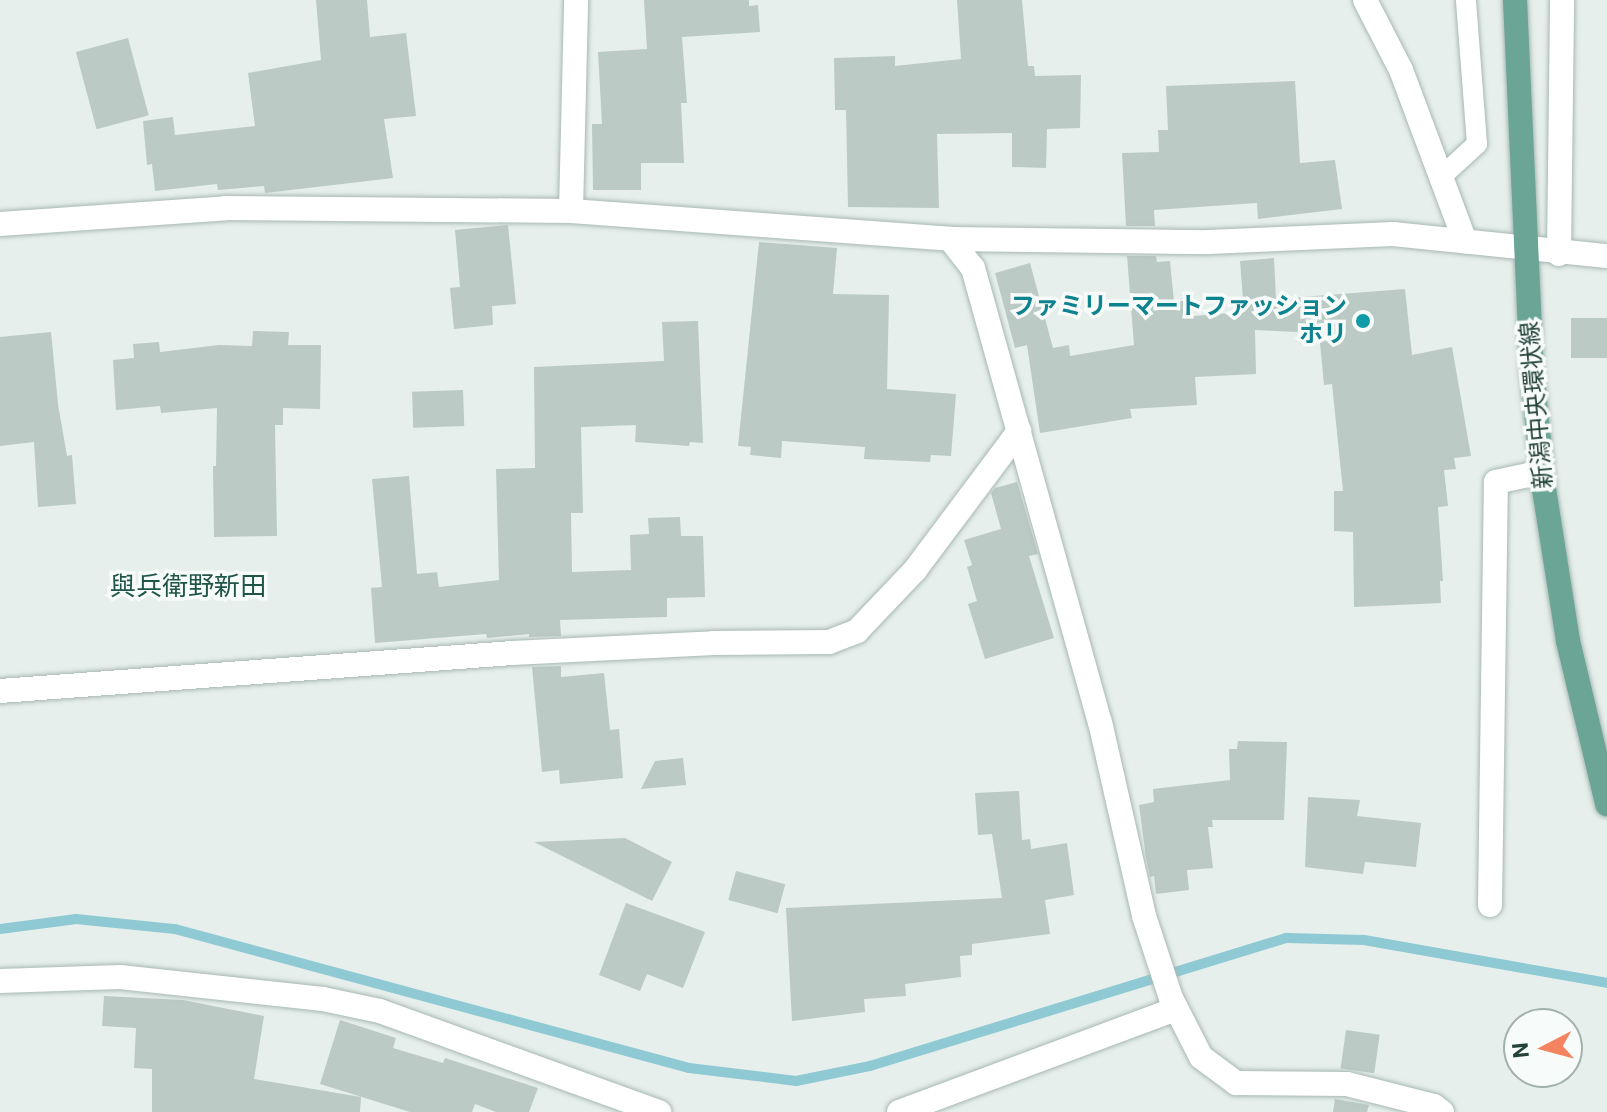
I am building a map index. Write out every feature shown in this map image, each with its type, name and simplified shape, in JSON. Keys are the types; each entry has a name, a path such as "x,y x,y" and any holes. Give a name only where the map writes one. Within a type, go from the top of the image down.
{"main road":[{"name":"新潟中央環状線","path":"1515,0 1532,373 1542,472 1568,641 1607,804"}],"street":[{"path":"571,211 576,0"},
{"path":"1365,0 1401,70 1465,241"},
{"path":"1559,254 1562,0"},
{"path":"0,224 226,208 571,211 950,239 1209,242 1393,234 1526,246 1559,254 1607,256"},
{"path":"950,239 973,268 1100,722 1144,916 1174,1003 1201,1057 1236,1083 1347,1084 1434,1106 1442,1112"},
{"path":"0,691 512,653 714,643 829,642 857,631 915,570 1019,431"},
{"path":"1490,905 1496,482 1542,472"},
{"path":"0,981 120,977 323,999 380,1011 659,1112"},
{"path":"899,1112 1174,1003"}],"lane":[{"path":"1441,177 1477,144 1466,0"}],"building":[{"path":"316,0 367,0 370,37 406,33 416,116 384,119 393,178 265,193 264,186 218,190 217,184 155,191 152,164 147,165 143,121 173,117 175,135 255,126 248,73 321,60"},
{"path":"644,0 749,0 749,6 758,5 760,32 682,37 687,103 681,103 684,163 641,163 641,190 593,190 592,124 602,124 598,52 647,49"},
{"path":"957,0 1022,0 1028,66 1034,66 1035,76 1081,75 1080,128 1047,129 1046,168 1012,167 1012,133 937,134 939,208 848,207 846,110 835,110 834,58 895,56 895,66 961,59"},
{"path":"128,38 149,115 97,129 76,52"},
{"path":"1295,81 1300,163 1335,160 1342,209 1258,219 1257,203 1154,210 1155,226 1126,226 1122,153 1159,152 1158,130 1168,130 1166,86"},
{"path":"508,225 516,304 492,306 493,325 454,329 450,288 460,287 455,230"},
{"path":"759,242 837,248 833,294 889,295 887,389 956,394 951,456 931,455 930,462 864,459 865,447 782,441 781,458 750,455 751,447 738,446"},
{"path":"1127,256 1156,256 1157,262 1170,261 1174,302 1191,300 1193,316 1244,312 1240,261 1274,258 1276,299 1405,289 1412,355 1452,347 1471,456 1454,458 1456,469 1444,470 1448,506 1438,507 1443,581 1440,581 1441,603 1354,607 1353,532 1334,531 1334,491 1343,491 1332,384 1324,385 1319,333 1255,330 1256,374 1195,377 1197,405 1130,409 1132,418 1040,433 1027,345 1015,348 995,273 1030,263 1053,348 1069,345 1070,356 1134,345"},
{"path":"1571,318 1607,318 1607,358 1571,358"},
{"path":"698,321 703,443 690,442 689,446 635,442 636,425 581,427 583,513 571,513 572,572 631,570 630,535 649,534 648,518 680,517 681,536 703,536 705,597 667,598 667,617 560,620 561,636 529,637 529,634 487,638 486,634 375,643 371,588 382,587 372,479 409,476 417,574 437,572 439,587 499,580 496,469 535,468 534,367 664,361 662,322"},
{"path":"253,331 289,332 288,345 321,345 320,409 283,408 283,425 275,425 277,536 214,537 213,466 216,466 217,408 161,413 160,406 116,410 113,360 134,358 133,344 159,342 160,352 219,345 252,346"},
{"path":"51,332 58,404 67,456 72,455 76,504 38,507 34,442 0,446 0,337"},
{"path":"463,390 464,426 413,428 412,392"},
{"path":"1017,482 1038,554 1029,556 1054,638 985,659 968,604 977,601 967,567 972,565 964,540 1001,529 991,493 995,488"},
{"path":"561,666 561,677 604,673 610,730 619,729 623,778 560,784 559,770 542,772 532,667"},
{"path":"1238,741 1287,742 1284,820 1212,820 1213,827 1208,827 1213,868 1187,870 1189,890 1156,894 1154,876 1150,877 1146,858 1139,805 1154,802 1153,789 1230,780 1229,749 1237,749"},
{"path":"683,758 686,785 641,789 655,761"},
{"path":"1019,791 1022,840 1030,839 1031,849 1067,843 1074,895 1045,900 1050,934 972,944 972,955 960,956 961,977 905,984 906,996 864,999 865,1012 792,1021 786,908 1002,898 992,834 978,835 975,793"},
{"path":"1308,797 1360,800 1357,816 1421,823 1416,867 1365,862 1363,874 1305,867"},
{"path":"625,838 672,862 652,901 534,842"},
{"path":"736,871 785,884 777,913 728,900"},
{"path":"626,903 705,932 683,988 647,974 640,991 599,975"},
{"path":"104,996 183,1000 264,1016 254,1079 361,1097 360,1112 152,1112 152,1069 134,1068 136,1028 102,1026"},
{"path":"340,1020 396,1038 393,1048 443,1063 445,1058 538,1088 529,1112 496,1112 475,1104 472,1112 410,1112 320,1084"},
{"path":"1346,1030 1380,1035 1374,1073 1341,1069"},
{"path":"1335,1099 1369,1105 1367,1112 1333,1112"}],"waterway":[{"path":"0,929 76,919 175,929 689,1068 796,1081 870,1066 1287,938 1364,940 1607,983"}],"place":[{"name":"ファミリーマートファッション ホリ","path":"1363,321"}],"district":[{"name":"與兵衛野新田","path":"188,587"}]}
